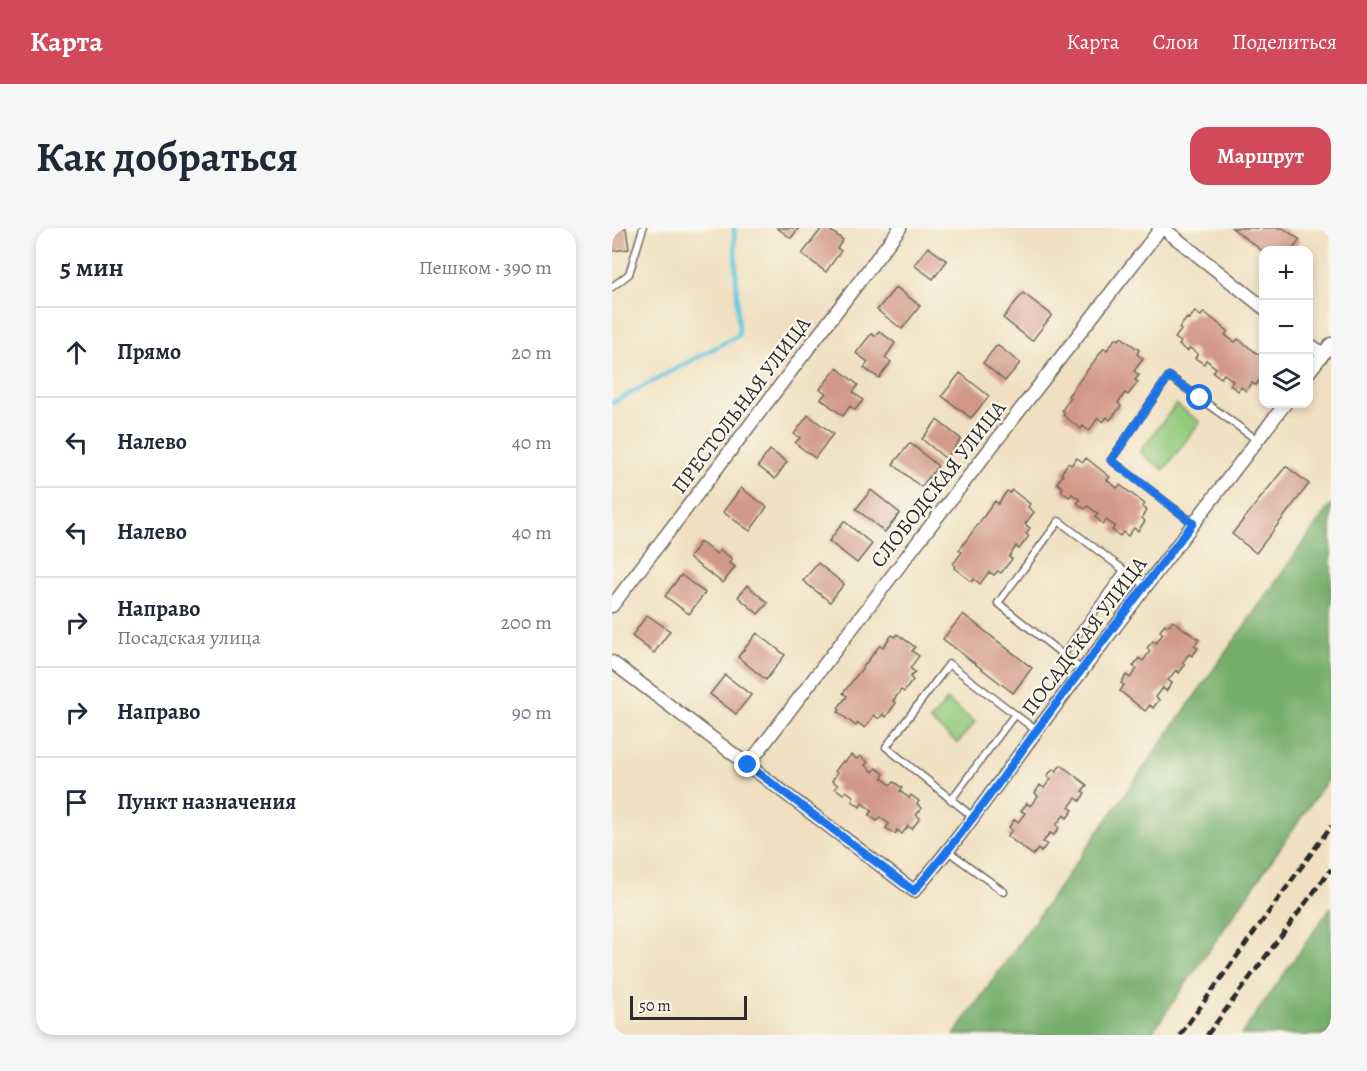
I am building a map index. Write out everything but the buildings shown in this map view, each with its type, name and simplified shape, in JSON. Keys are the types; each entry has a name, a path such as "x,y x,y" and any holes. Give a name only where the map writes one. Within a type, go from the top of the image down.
{"street":[{"name":"ПРЕСТОЛЬНАЯ УЛИЦА","path":"612,606 900,228"},
{"path":"1162,228 1259,305"},
{"name":"СЛОБОДСКАЯ УЛИЦА","path":"748,765 1162,228"},
{"path":"1313,367 1331,344"},
{"path":"1313,347 1323,354"},
{"name":"ПОСАДСКАЯ УЛИЦА","path":"748,765 914,891 948,851 1145,586 1282,408"},
{"path":"612,662 748,765"}],"lane":[{"path":"612,287 628,274 643,228"},
{"path":"1193,523 1111,460 1169,376 1257,440"},
{"path":"1083,671 998,603 1059,522 1145,586"},
{"path":"1063,655 1124,570"},
{"path":"973,817 886,747 949,664 1037,731"},
{"path":"951,800 1015,714"},
{"path":"948,851 1004,892"}],"green space":[{"path":"1176,404 1200,422 1164,470 1140,452"},
{"path":"1331,504 1331,775 1150,1035 954,1035"},
{"path":"947,700 975,722 958,743 930,721"},
{"path":"1331,907 1331,1035 1241,1035"}],"waterway":[{"path":"612,403 739,335 734,228"}],"railway":[{"path":"1180,1035 1331,826"},
{"path":"1207,1035 1331,869"}],"route":[{"path":"748,765 914,891 1002,781 1193,523 1111,460 1169,376 1200,398"}]}
